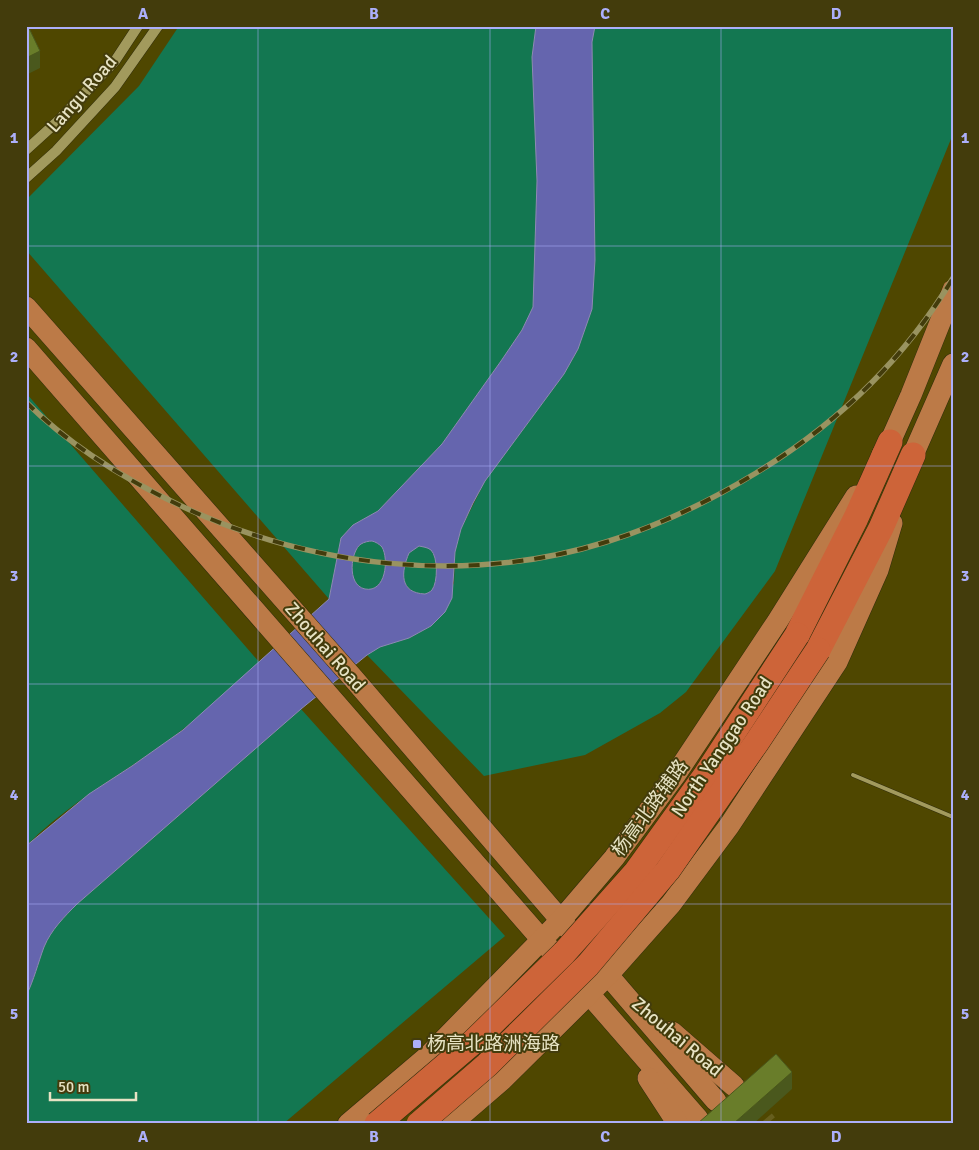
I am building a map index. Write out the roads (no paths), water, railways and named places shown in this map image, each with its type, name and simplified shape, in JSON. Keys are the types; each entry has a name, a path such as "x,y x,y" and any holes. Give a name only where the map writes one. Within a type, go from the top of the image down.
{"highway":[{"name":"North Yanggao Road","path":"377,1124 479,1036 564,953 636,872 705,776 797,636 856,518 890,442"},
{"name":"North Yanggao Road","path":"419,1124 487,1065 594,958 668,870 758,742 818,650 881,528 913,455"}],"main road":[{"name":"North Yanggao Road","path":"890,442 953,290"},
{"name":"Zhouhai Road","path":"26,307 353,678 716,1101"},
{"name":"Zhouhai Road","path":"26,348 595,1001 688,1121"},
{"name":"North Yanggao Road","path":"913,455 953,364"},
{"name":"杨高北路辅路","path":"348,1124 428,1056 561,920 614,858 676,774 777,622 890,442"},
{"path":"451,1124 595,1001 614,982 723,834 836,662 878,570 913,455"},
{"name":"Zhouhai Road","path":"614,982 734,1086"}],"street":[{"name":"Langu Road","path":"26,150 59,120 115,61 138,26"},
{"name":"Langu Road","path":"26,178 56,150 115,87 158,26"}],"lane":[{"path":"853,775 953,818"}],"tunnel":[{"path":"743,1096 767,1124"}],"railway":[{"path":"26,402 78,446 117,472 177,504 227,526 279,543 333,555 388,563 443,566 498,563 552,556 625,536 683,512 756,473 786,454 841,411 890,363 934,308 953,278"}],"place":[{"name":"杨高北路洲海路","path":"417,1044"}]}
